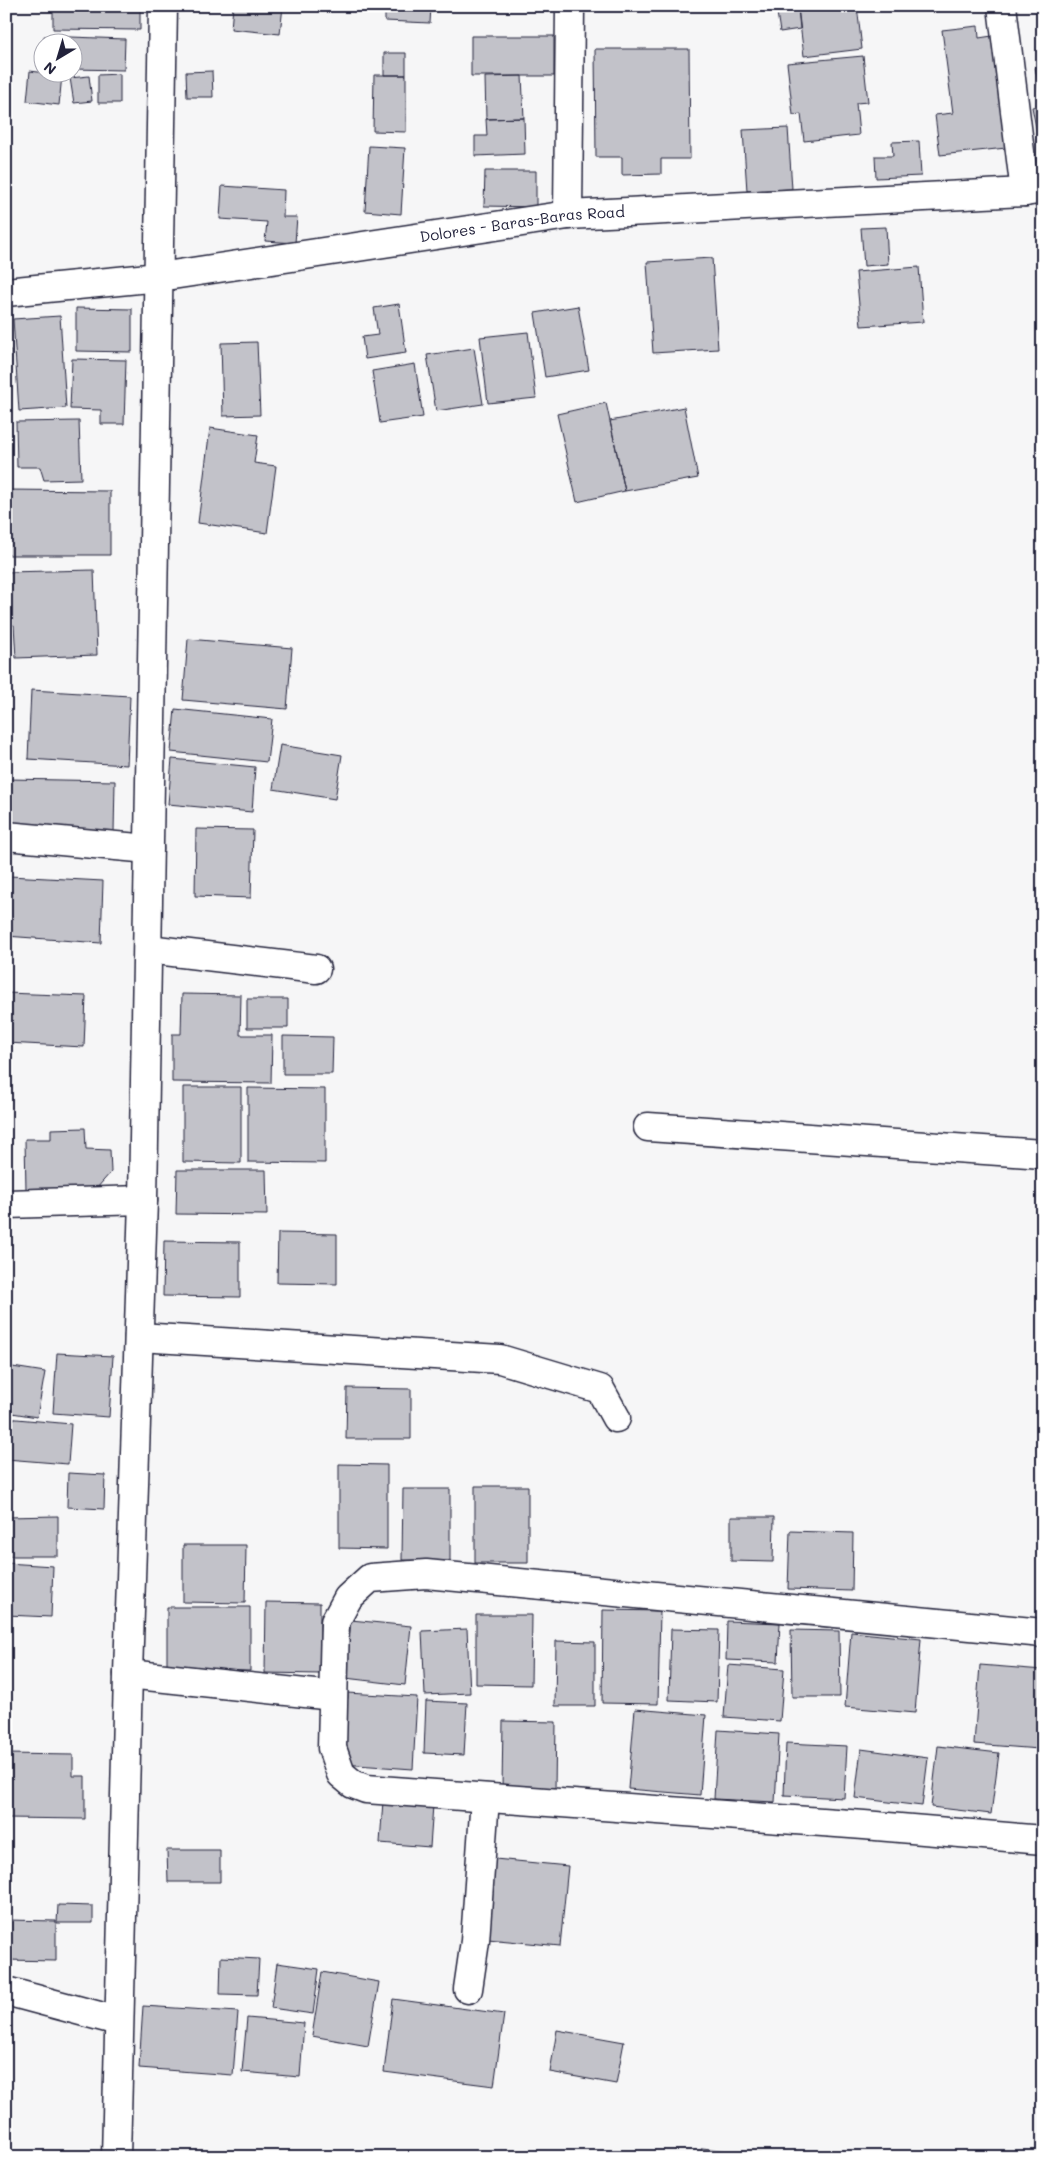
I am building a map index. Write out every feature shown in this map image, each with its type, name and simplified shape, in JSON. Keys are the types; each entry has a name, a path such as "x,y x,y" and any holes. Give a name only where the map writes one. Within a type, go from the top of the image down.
{"street":[{"path":"116,2157 118,2021 143,1200 163,6"},
{"path":"568,215 570,6"},
{"path":"1002,6 1034,191"},
{"name":"Dolores - Baras-Baras Road","path":"6,292 159,277 568,215 1034,191"},
{"path":"6,836 149,848"},
{"path":"148,949 316,968"},
{"path":"648,1127 1043,1154"},
{"path":"6,1204 143,1200"},
{"path":"139,1337 500,1359 600,1389 616,1418"},
{"path":"1043,1633 426,1574 370,1578 348,1598 335,1622 332,1748 340,1774 353,1784 366,1789 864,1825 1043,1840"},
{"path":"128,1674 333,1696"},
{"path":"468,1989 474,1941 485,1798"},
{"path":"6,1991 118,2021"}],"building":[{"path":"53,6 140,6 140,30 53,29"},
{"path":"233,6 283,6 280,34 231,29"},
{"path":"385,6 431,6 430,23 385,21"},
{"path":"776,6 811,6 798,8 800,29 780,32"},
{"path":"811,6 857,6 862,49 804,56 798,8"},
{"path":"978,26 979,38 992,36 1006,148 940,155 935,115 953,113 942,30"},
{"path":"471,36 554,36 554,76 471,76"},
{"path":"82,37 125,39 124,70 82,69"},
{"path":"595,49 689,49 690,159 661,159 661,174 622,175 622,157 596,157"},
{"path":"384,53 406,53 406,75 384,75"},
{"path":"863,56 868,102 856,103 859,135 804,141 801,114 793,115 787,63"},
{"path":"1043,66 1043,138 1038,138 1032,107 1042,105 1035,67"},
{"path":"30,71 32,71 32,82 61,82 59,105 27,101"},
{"path":"212,71 213,97 187,97 186,72"},
{"path":"120,74 120,103 98,103 98,75"},
{"path":"374,75 406,75 406,132 373,131"},
{"path":"89,76 92,101 74,103 71,82 82,82 82,77"},
{"path":"522,76 524,118 486,119 485,77"},
{"path":"524,118 525,154 475,156 475,136 487,136 486,119"},
{"path":"788,128 792,189 747,191 743,130"},
{"path":"919,141 921,176 876,178 875,156 893,156 892,142"},
{"path":"369,146 405,148 401,214 365,211"},
{"path":"485,171 536,171 536,207 484,206"},
{"path":"222,186 284,190 283,217 297,217 295,243 265,241 267,222 220,219"},
{"path":"886,227 888,264 864,266 861,228"},
{"path":"712,258 718,349 653,353 647,262"},
{"path":"919,267 923,322 861,326 856,272"},
{"path":"399,304 406,353 365,359 362,337 378,335 374,308"},
{"path":"578,306 589,370 545,377 535,313"},
{"path":"76,308 132,309 132,352 76,351"},
{"path":"60,316 66,408 19,411 13,319"},
{"path":"528,332 536,398 488,403 480,337"},
{"path":"257,342 260,415 223,416 221,343"},
{"path":"474,348 483,404 436,411 427,355"},
{"path":"6,350 11,350 8,414 6,414"},
{"path":"72,359 126,360 124,424 101,424 101,410 70,409"},
{"path":"415,364 423,417 380,423 372,371"},
{"path":"606,403 625,491 577,502 557,414"},
{"path":"684,407 698,478 625,491 610,421"},
{"path":"79,421 81,479 44,480 40,467 17,467 16,422"},
{"path":"210,428 258,435 254,463 276,466 267,533 198,523"},
{"path":"6,490 110,491 110,555 6,555"},
{"path":"94,570 97,655 16,658 14,625 6,625 6,572"},
{"path":"188,639 292,648 287,709 183,700"},
{"path":"6,640 9,640 10,686 6,686"},
{"path":"31,690 130,696 127,765 28,759"},
{"path":"175,709 272,719 267,762 171,752"},
{"path":"280,745 342,755 335,799 273,789"},
{"path":"172,759 255,767 252,812 168,804"},
{"path":"8,779 115,781 114,832 8,830"},
{"path":"196,829 253,830 251,898 195,896"},
{"path":"9,876 103,881 101,943 6,936"},
{"path":"6,993 86,996 84,1047 6,1043"},
{"path":"182,994 241,995 240,1035 272,1035 271,1083 172,1082 172,1034 181,1034"},
{"path":"247,999 288,999 288,1028 247,1028"},
{"path":"283,1036 333,1037 332,1074 283,1074"},
{"path":"183,1087 241,1087 241,1163 183,1162"},
{"path":"248,1088 325,1089 325,1163 248,1162"},
{"path":"85,1128 86,1149 110,1150 111,1172 96,1189 26,1190 25,1139 51,1139 51,1129"},
{"path":"177,1170 266,1170 267,1215 176,1214"},
{"path":"278,1233 337,1234 337,1284 277,1283"},
{"path":"164,1241 240,1242 240,1297 163,1296"},
{"path":"57,1353 113,1356 109,1417 53,1413"},
{"path":"6,1366 45,1372 37,1417 6,1412"},
{"path":"347,1388 411,1389 411,1439 346,1439"},
{"path":"6,1418 71,1424 68,1464 6,1459"},
{"path":"339,1464 387,1465 387,1549 339,1548"},
{"path":"68,1473 105,1475 104,1509 67,1507"},
{"path":"475,1486 528,1486 528,1563 475,1563"},
{"path":"403,1489 450,1489 450,1561 402,1560"},
{"path":"58,1516 58,1556 6,1556 6,1517"},
{"path":"731,1517 774,1517 773,1562 731,1561"},
{"path":"790,1531 853,1533 852,1591 788,1589"},
{"path":"183,1545 246,1545 245,1603 183,1602"},
{"path":"6,1563 53,1566 51,1617 6,1615"},
{"path":"266,1602 320,1603 320,1674 265,1673"},
{"path":"167,1607 250,1607 250,1671 167,1670"},
{"path":"603,1610 660,1611 658,1704 602,1703"},
{"path":"476,1615 532,1615 531,1685 476,1684"},
{"path":"351,1620 411,1626 405,1685 345,1678"},
{"path":"727,1621 780,1623 778,1662 726,1660"},
{"path":"467,1629 470,1693 425,1695 422,1631"},
{"path":"671,1629 719,1630 717,1702 669,1700"},
{"path":"791,1630 839,1631 840,1697 792,1697"},
{"path":"851,1632 921,1639 915,1713 845,1707"},
{"path":"556,1641 595,1642 595,1706 555,1706"},
{"path":"728,1665 784,1669 780,1721 724,1717"},
{"path":"980,1665 1043,1670 1039,1749 974,1744"},
{"path":"347,1693 417,1697 413,1769 343,1764"},
{"path":"426,1701 467,1703 464,1755 424,1753"},
{"path":"635,1709 706,1715 700,1795 628,1789"},
{"path":"503,1721 556,1722 555,1790 502,1789"},
{"path":"718,1730 779,1734 775,1802 714,1799"},
{"path":"786,1743 847,1746 844,1798 784,1795"},
{"path":"938,1746 999,1753 991,1814 931,1807"},
{"path":"861,1749 928,1758 922,1806 855,1798"},
{"path":"6,1754 73,1755 73,1776 85,1776 85,1819 6,1818"},
{"path":"383,1801 433,1805 430,1847 380,1843"},
{"path":"167,1850 220,1850 220,1882 168,1882"},
{"path":"495,1859 568,1866 560,1946 488,1939"},
{"path":"58,1905 93,1906 93,1923 57,1923"},
{"path":"6,1920 56,1921 56,1961 6,1960"},
{"path":"221,1957 259,1959 257,1995 220,1994"},
{"path":"277,1963 319,1969 313,2014 271,2008"},
{"path":"322,1972 379,1982 368,2046 312,2036"},
{"path":"393,1999 504,2014 494,2086 384,2072"},
{"path":"143,2006 238,2012 233,2075 139,2068"},
{"path":"247,2018 304,2023 300,2077 242,2072"},
{"path":"557,2030 624,2042 616,2084 550,2072"},
{"path":"702,2148 776,2156 776,2157 701,2157"}]}
